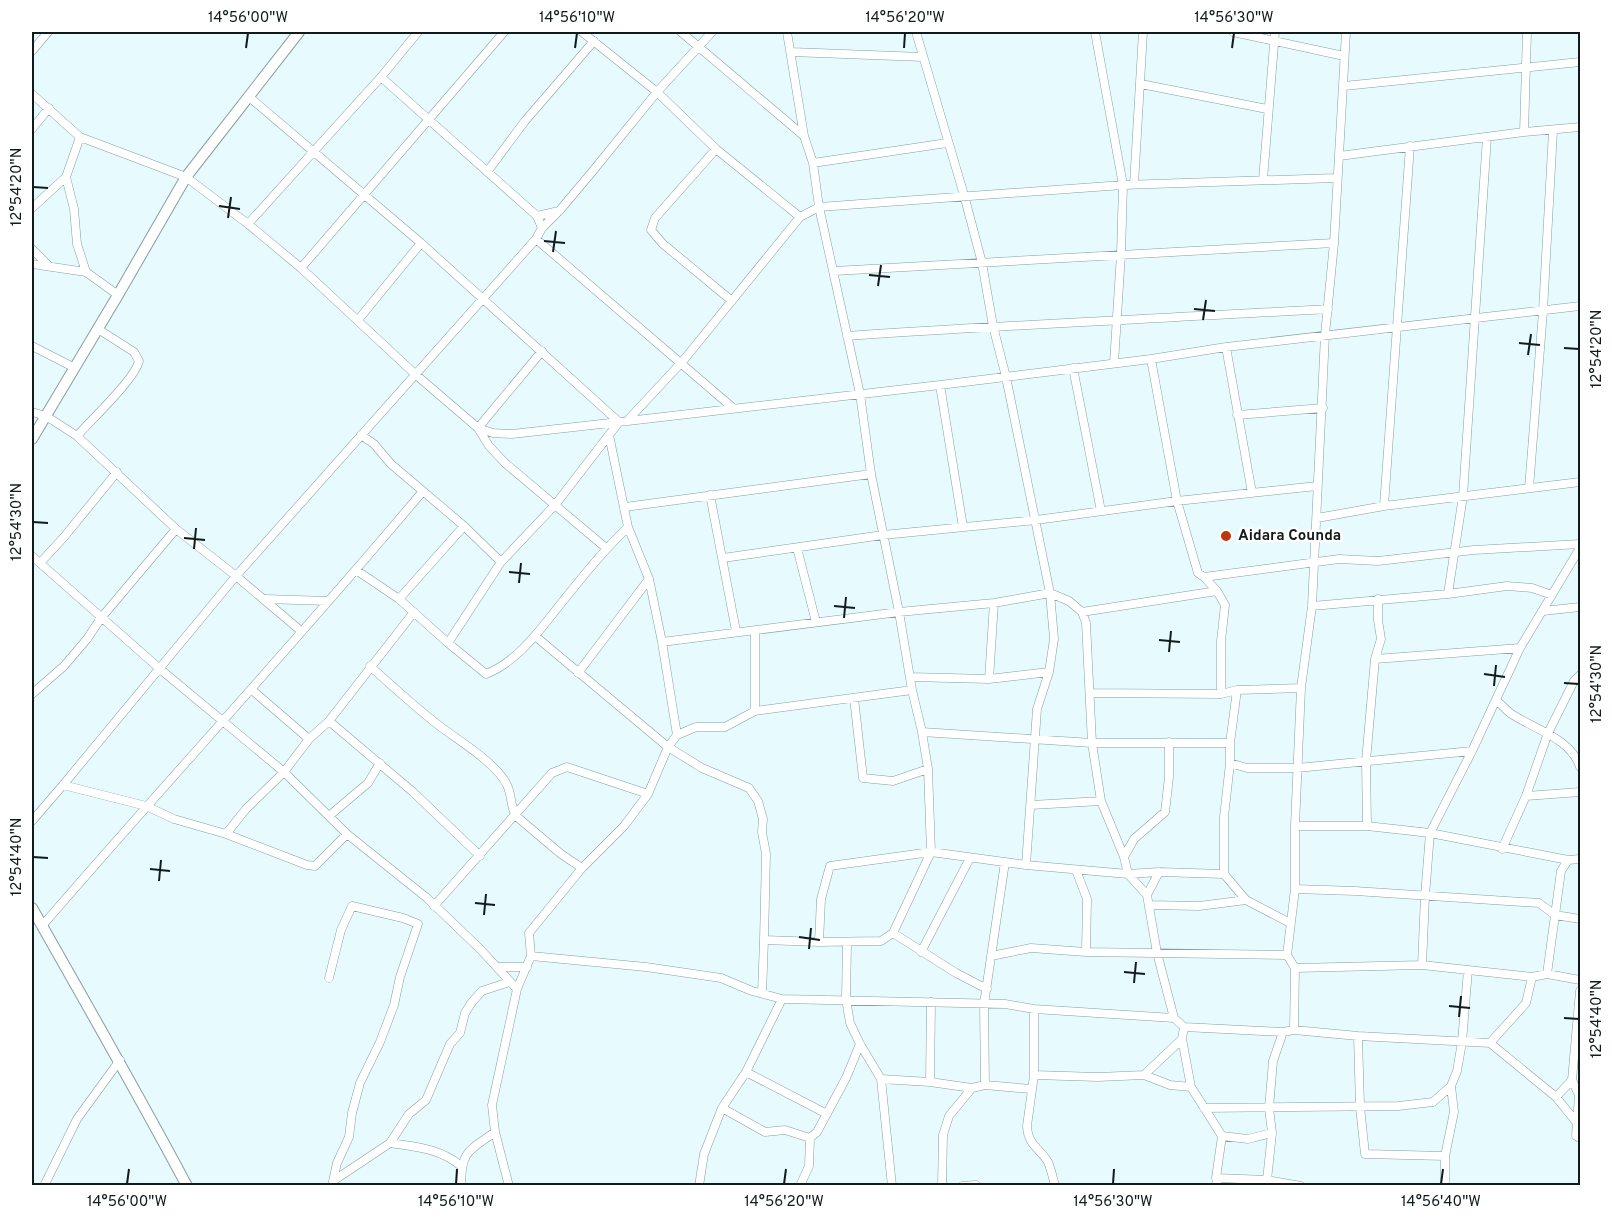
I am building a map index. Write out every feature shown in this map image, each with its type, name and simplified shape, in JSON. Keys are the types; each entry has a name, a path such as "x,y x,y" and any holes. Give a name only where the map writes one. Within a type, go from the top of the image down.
{"main road":[{"path":"32,439 186,177 299,32"},
{"path":"32,908 96,1023 120,1060 188,1185"}],"street":[{"path":"32,51 48,32"},
{"path":"248,224 381,77 418,32"},
{"path":"301,268 504,32"},
{"path":"582,32 657,92 716,149 800,216"},
{"path":"681,32 804,136"},
{"path":"32,820 236,576 536,239 542,228 560,210 657,92 712,32"},
{"path":"764,940 847,943 881,941 893,933 931,852 928,770 922,732 871,474 860,394 819,207 813,163 804,136 787,32"},
{"path":"916,32 964,195 981,263 1050,593 1054,639 1049,672 1037,709 1026,865"},
{"path":"1095,32 1123,185 1118,321 1114,363"},
{"path":"1134,184 1143,32"},
{"path":"1233,32 1275,35 1344,56"},
{"path":"1294,1030 1295,968 1287,955 1295,889 1295,826 1301,688 1312,606 1312,561 1317,518 1325,335 1334,243 1346,32"},
{"path":"1524,132 1527,32"},
{"path":"1263,180 1267,109 1275,35"},
{"path":"487,172 525,121 594,41"},
{"path":"791,52 923,57"},
{"path":"1344,86 1581,62"},
{"path":"381,77 537,216 542,228"},
{"path":"1141,84 1267,109"},
{"path":"32,94 80,137 186,177 248,224 301,268 415,374 478,428 497,454 606,548"},
{"path":"248,96 421,243 623,422"},
{"path":"32,129 49,108"},
{"path":"1339,156 1524,132 1581,127"},
{"path":"1529,488 1543,311 1553,131"},
{"path":"32,208 66,177 80,137"},
{"path":"1448,594 1462,496 1487,137"},
{"path":"813,163 947,143"},
{"path":"1384,506 1410,146"},
{"path":"716,149 655,218 651,230 663,244 732,301"},
{"path":"66,177 74,209 77,244 86,272"},
{"path":"448,643 501,562 555,505 609,435 682,362 800,216 819,207 964,195 1134,184 1336,178"},
{"path":"537,216 560,210"},
{"path":"536,239 733,408"},
{"path":"358,320 421,243"},
{"path":"834,271 1334,243"},
{"path":"32,249 49,266"},
{"path":"32,264 86,272 118,296"},
{"path":"478,428 493,433 512,434 623,422 1151,359 1325,335 1581,306"},
{"path":"847,336 993,326 1328,309"},
{"path":"77,436 128,380 139,361 134,352 98,329"},
{"path":"32,346 75,368"},
{"path":"1226,347 1252,493"},
{"path":"478,428 542,351"},
{"path":"1151,359 1177,501 1198,573 1217,591 1225,605 1221,641 1221,694"},
{"path":"1073,368 1101,511"},
{"path":"940,385 963,527"},
{"path":"1237,415 1323,408"},
{"path":"32,412 46,416 77,436 177,529 265,599 301,631"},
{"path":"361,435 374,444 391,464 464,526 501,562"},
{"path":"609,435 628,527 649,579 677,735"},
{"path":"40,563 117,472"},
{"path":"624,507 871,474"},
{"path":"1317,518 1384,506 1581,482"},
{"path":"723,558 883,535 1036,520 1177,501 1317,486"},
{"path":"42,926 146,806 252,690 423,491"},
{"path":"710,495 736,631"},
{"path":"399,599 464,526"},
{"path":"356,570 399,599 486,674 499,669 535,636 606,548 628,527"},
{"path":"32,694 64,666 101,618 177,529"},
{"path":"1204,577 1312,561 1340,559 1378,561 1505,547 1581,544"},
{"path":"797,548 816,622"},
{"path":"1422,965 1430,833 1472,751 1520,648 1581,548"},
{"path":"32,556 160,669 284,772 347,834 434,906 517,988"},
{"path":"578,673 649,579"},
{"path":"1312,606 1520,586 1552,595"},
{"path":"1082,612 1217,591"},
{"path":"662,642 736,631 755,631 899,612 994,603 1050,593 1069,601 1082,612 1086,623 1092,743 1101,801 1124,857 1128,874 1147,895 1157,953 1174,1018 1184,1027 1283,1032 1294,1030 1491,1043 1556,1098 1577,1123"},
{"path":"265,599 328,601"},
{"path":"1367,826 1366,761 1375,659 1381,639 1378,599"},
{"path":"989,679 994,603"},
{"path":"1543,611 1581,606"},
{"path":"226,834 246,809 284,772 309,739 329,721 414,612"},
{"path":"755,631 755,711"},
{"path":"535,636 668,747 702,768 749,788 758,801 763,819 762,832 766,854 762,993"},
{"path":"1375,659 1520,648"},
{"path":"370,666 422,713 464,742 490,764 507,785 511,807 516,816 561,854 582,868"},
{"path":"910,677 989,679 1049,672"},
{"path":"1502,849 1526,796 1548,733 1574,681 1581,675"},
{"path":"1090,693 1221,694 1237,690 1301,688"},
{"path":"252,690 309,739"},
{"path":"509,1185 495,1132 492,1105 517,988 531,956 529,933 582,868 624,826 648,794 668,747 677,735 696,727 725,727 755,711 912,690"},
{"path":"1237,690 1224,817 1224,874 1246,900 1290,922"},
{"path":"854,698 863,778 893,781 928,770"},
{"path":"1496,700 1509,712 1548,733 1577,756 1581,767"},
{"path":"329,721 380,763 480,856"},
{"path":"922,732 1092,743 1230,743"},
{"path":"1124,857 1134,839 1165,812 1169,777 1169,742"},
{"path":"1230,763 1247,768 1297,768 1472,751"},
{"path":"329,816 368,783 380,763"},
{"path":"434,906 552,773 567,767 648,794"},
{"path":"63,785 146,806 174,819 226,834 307,865 315,866 347,834"},
{"path":"1526,796 1581,792"},
{"path":"1031,805 1101,801"},
{"path":"1295,826 1367,826 1430,833 1502,849 1568,860 1581,859"},
{"path":"819,942 820,899 830,866 931,852 1026,865 1128,874 1159,872 1224,874"},
{"path":"921,952 970,858"},
{"path":"1547,974 1561,871 1568,860"},
{"path":"985,1085 984,1004 1005,862"},
{"path":"1076,870 1088,899 1086,952"},
{"path":"1147,895 1159,872"},
{"path":"1295,889 1539,903 1555,915 1581,919"},
{"path":"1149,905 1199,906 1246,900"},
{"path":"329,978 341,930 352,906 376,910 418,924 400,977 394,1005 380,1042 360,1083 352,1113 349,1137 337,1163 332,1183"},
{"path":"893,933 921,952 987,989"},
{"path":"847,943 846,999 850,1023 881,1080 892,1185"},
{"path":"991,956 1031,948 1086,952 1287,955"},
{"path":"531,956 646,967 721,978 782,999 1005,1004 1034,1009 1174,1018"},
{"path":"1295,968 1422,965 1532,977 1547,974 1581,980"},
{"path":"497,968 527,967"},
{"path":"1203,1108 1360,1107 1433,1102 1451,1086 1457,1071 1462,1042 1468,970"},
{"path":"1491,1043 1526,1003 1532,977"},
{"path":"332,1183 390,1143 409,1114 426,1100 450,1044 460,1033 465,1013 472,1002 482,991 509,982"},
{"path":"1581,991 1572,1080 1579,1095 1576,1136 1581,1138"},
{"path":"699,1185 704,1154 722,1108 746,1072 782,999"},
{"path":"930,1082 931,1002"},
{"path":"1034,1009 1034,1075 1028,1134 1047,1162 1055,1185"},
{"path":"1184,1027 1182,1039 1191,1087 1222,1136 1217,1182 1267,1180 1301,1185"},
{"path":"1267,1180 1272,1133 1269,1108 1273,1061 1283,1032"},
{"path":"1358,1036 1360,1107 1365,1154 1445,1156"},
{"path":"1144,1075 1182,1039"},
{"path":"800,1185 808,1166 810,1138 818,1132 846,1078 860,1044"},
{"path":"44,1185 77,1119 120,1060"},
{"path":"746,1072 827,1114"},
{"path":"1034,1075 1098,1077 1144,1075 1170,1085 1191,1087"},
{"path":"881,1080 930,1082 972,1088 985,1085 1031,1089"},
{"path":"1556,1098 1572,1080"},
{"path":"1445,1185 1445,1156 1454,1112 1451,1086"},
{"path":"942,1185 943,1135 949,1116 972,1088"},
{"path":"722,1108 765,1132 785,1130 810,1138"},
{"path":"461,1185 461,1166 471,1148 495,1132"},
{"path":"1222,1136 1248,1139 1272,1133"},
{"path":"390,1143 440,1152 450,1156 461,1166"},
{"path":"962,1185 976,1185"}],"place":[{"name":"Aidara Counda","path":"1226,536"}]}
